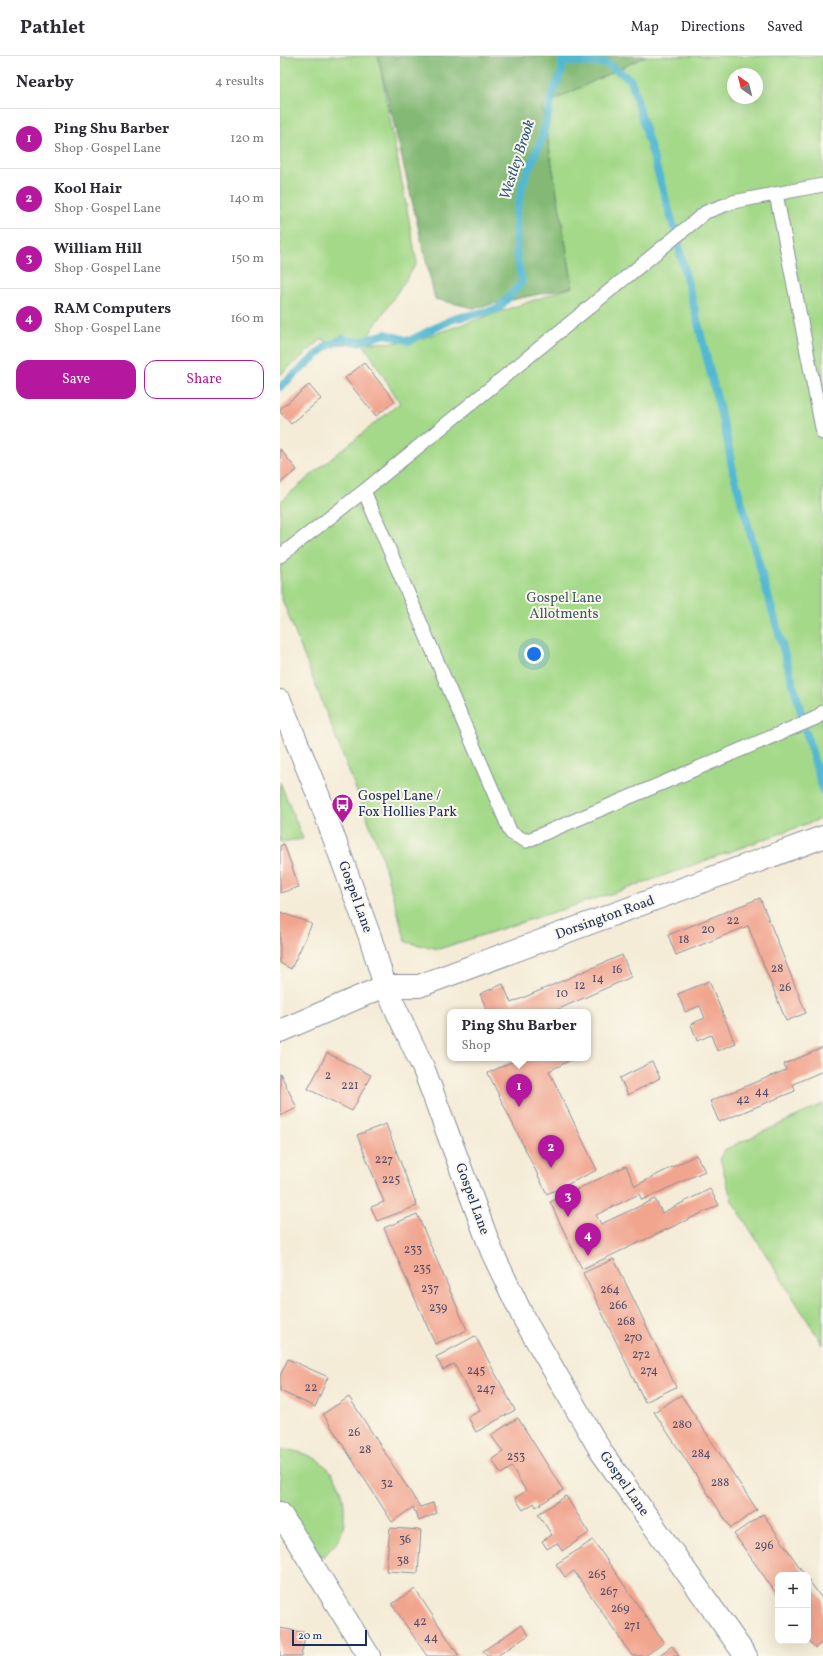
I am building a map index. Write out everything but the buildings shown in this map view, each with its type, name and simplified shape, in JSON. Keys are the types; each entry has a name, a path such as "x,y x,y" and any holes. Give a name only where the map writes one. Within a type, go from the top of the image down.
{"street":[{"name":"Gospel Lane","path":"280,701 321,804 370,937 385,986 423,1067 492,1252 524,1319 602,1454 746,1656"},
{"name":"Dorsington Road","path":"385,986 419,986 823,837"},
{"path":"280,1031 385,986"},
{"path":"281,1515 369,1656"}],"lane":[{"path":"280,556 364,491 706,212 733,202 823,185"},
{"path":"776,194 823,433"},
{"path":"364,491 511,833 526,841 816,718 823,712"}],"green space":[{"path":"280,56 378,56 417,263 363,343 333,345 322,339 280,375"},
{"path":"378,56 646,56 542,106 573,287 474,308 435,299"},
{"name":"Gospel Lane Allotments","path":"646,56 823,56 823,818 632,887 439,949 406,942 380,851 280,594 280,502 400,403 363,343 411,342 573,287 542,106"},
{"path":"280,782 303,839 280,842"},
{"path":"823,1104 823,1345 732,1201 720,1158 724,1150"},
{"path":"280,1450 306,1454 318,1460 335,1478 341,1489 344,1502 344,1516 341,1535 336,1544 313,1566 280,1513"}],"waterway":[{"name":"Westley Brook","path":"280,387 327,346 343,339 358,342 386,334 409,341 453,319 498,309 522,282 517,257 516,214 524,180 542,139 553,92 562,71 562,56"},
{"path":"562,59 569,62 607,63 631,80 674,228"},
{"path":"678,239 727,438 733,472 803,719"},
{"path":"806,732 823,791"}],"place":[{"name":"Gospel Lane / Fox Hollies Park","path":"343,824"},
{"name":"Ping Shu Barber","path":"519,1107"},
{"name":"Kool Hair","path":"551,1168"},
{"name":"William Hill","path":"568,1217"},
{"name":"RAM Computers","path":"588,1256"}]}
